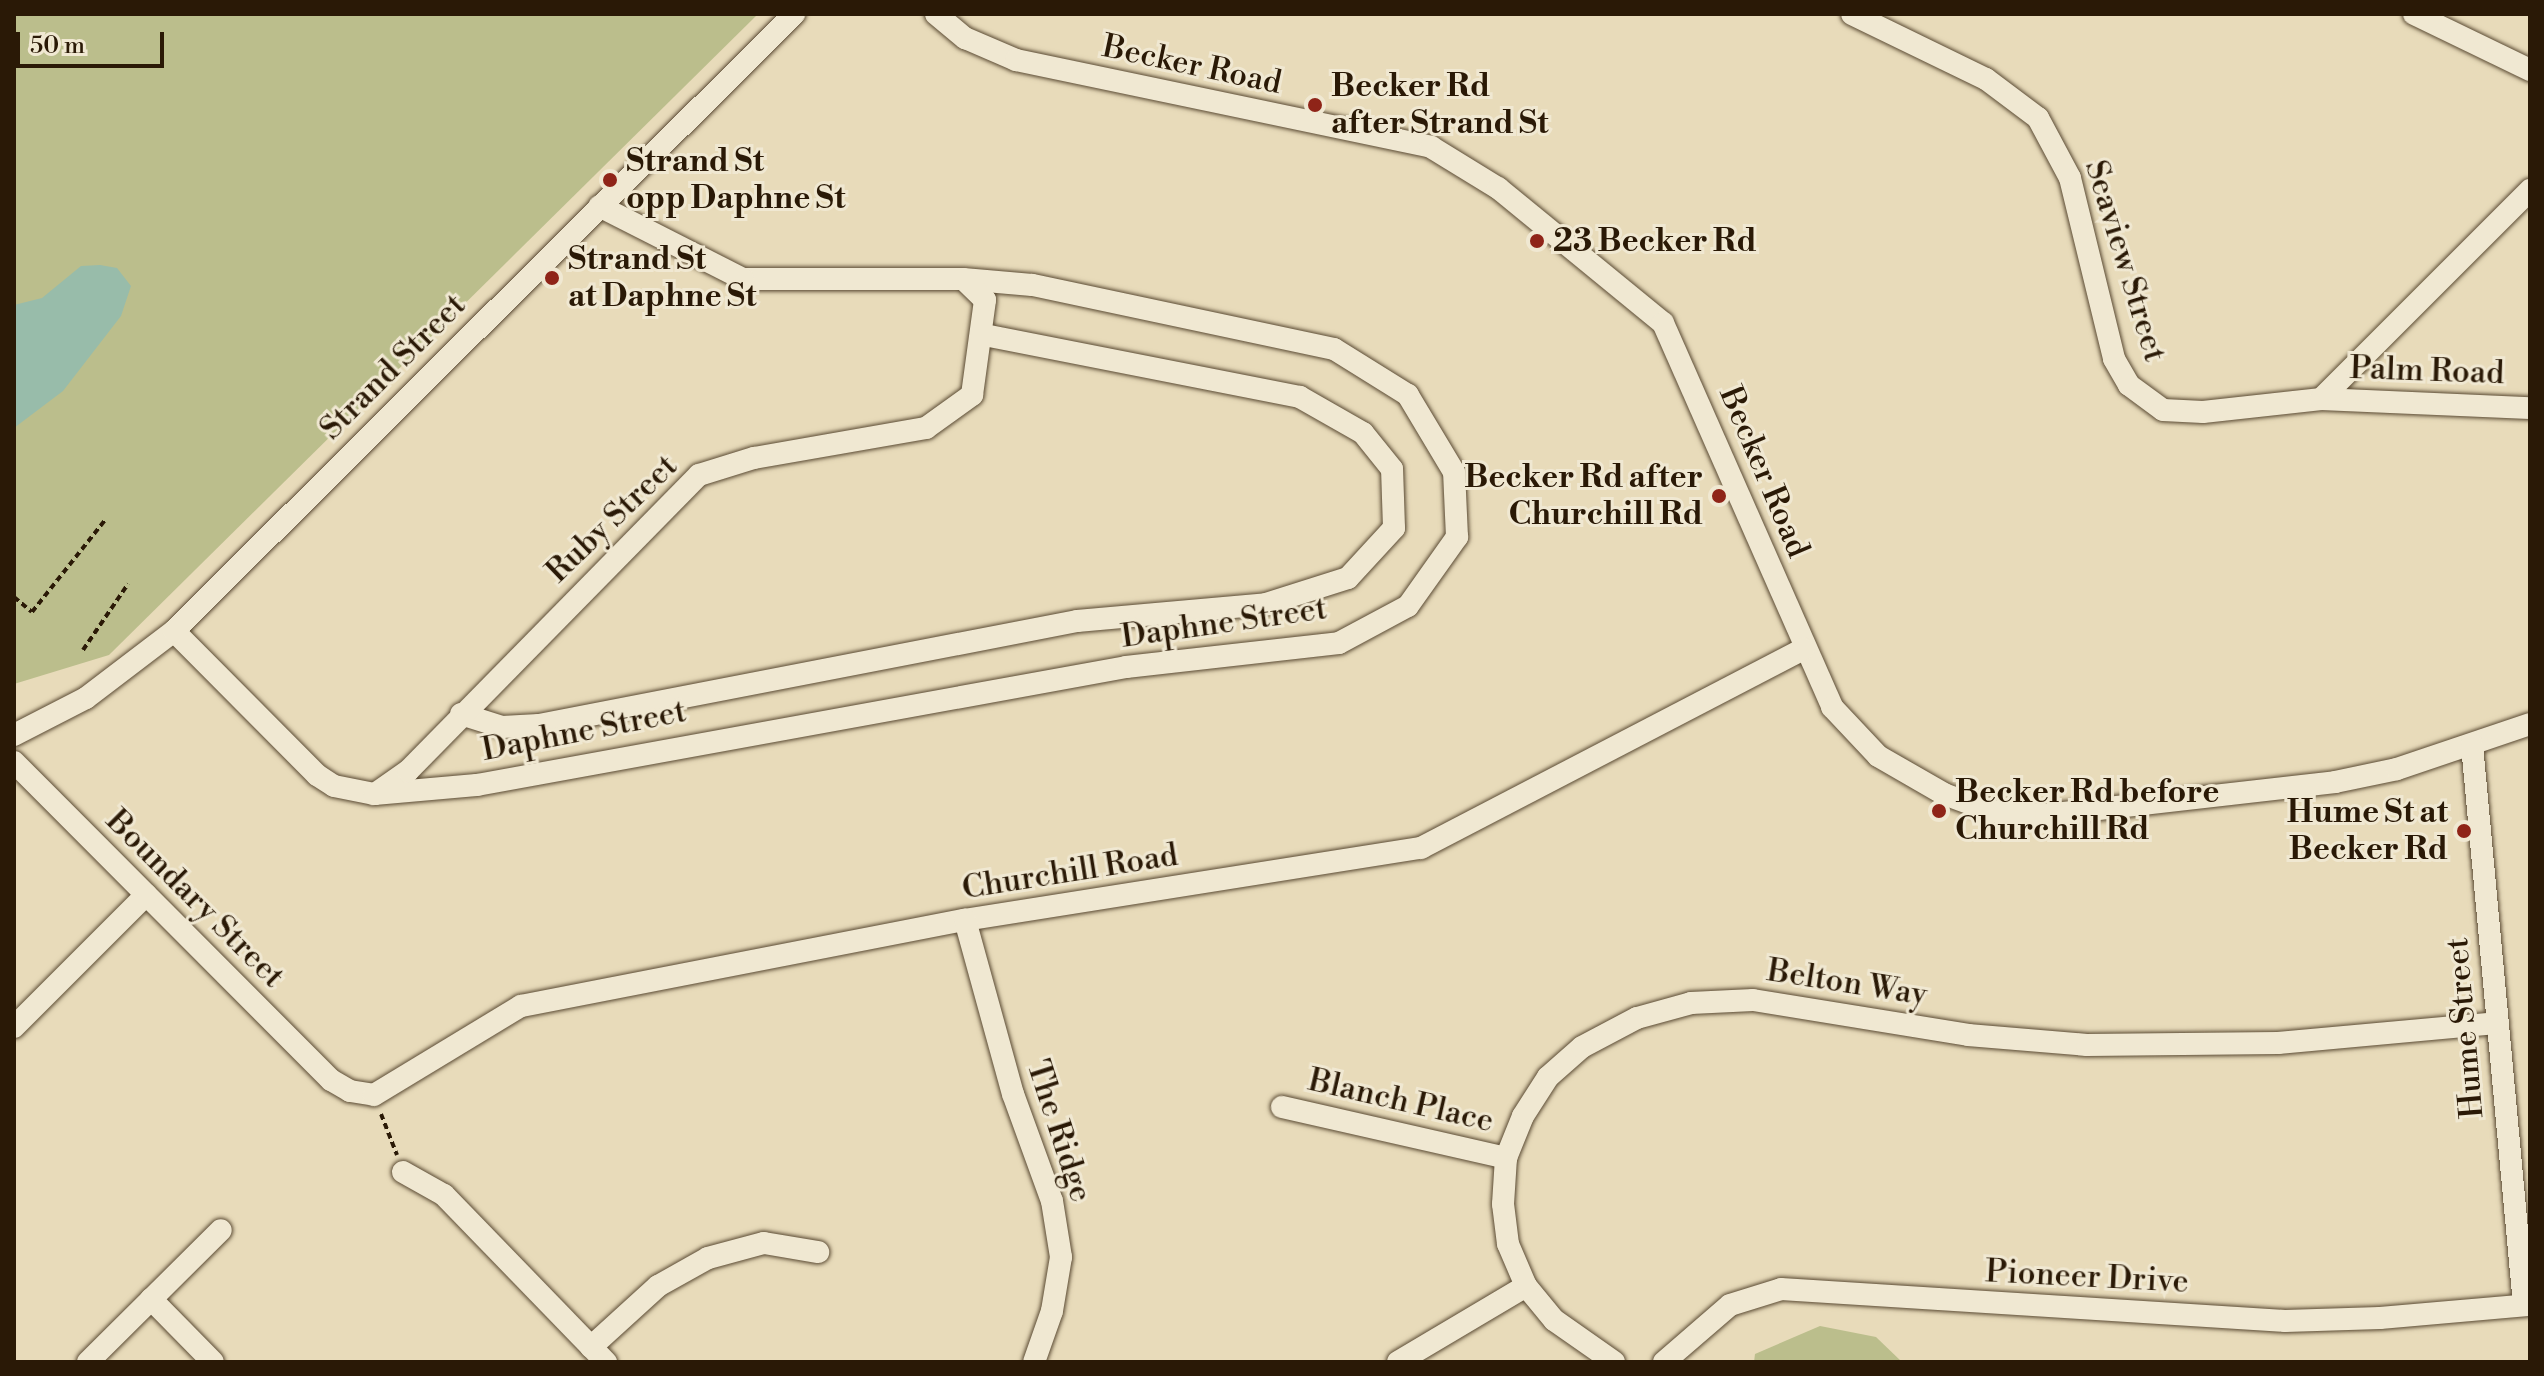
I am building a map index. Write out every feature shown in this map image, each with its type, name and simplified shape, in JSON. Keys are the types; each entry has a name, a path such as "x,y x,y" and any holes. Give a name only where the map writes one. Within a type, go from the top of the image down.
{"street":[{"name":"Strand Street","path":"14,735 86,698 174,631 794,14"},
{"name":"Becker Road","path":"936,14 965,38 1016,60 1431,147 1498,188 1663,323 1803,649 1832,707 1878,756 1956,799 2022,815 2335,782 2472,745 2530,724"},
{"name":"Seaview Street","path":"1852,14 1986,79 2038,118 2070,178 2114,359 2129,385 2147,401 2163,410 2203,412 2321,399"},
{"path":"2414,14 2530,70"},
{"path":"2321,399 2530,190"},
{"name":"Daphne Street","path":"174,631 317,775 334,786 374,794 477,785 1126,667 1339,643 1408,606 1457,537 1454,472 1408,395 1334,349 1032,285 963,279 743,279 599,206"},
{"name":"Ruby Street","path":"374,794 408,771 699,475 754,458 926,428 972,395 983,335 985,300 963,279"},
{"name":"Daphne Street","path":"461,714 502,727 539,725 1077,621 1266,604 1348,578 1394,528 1392,469 1363,433 1300,397 983,335"},
{"name":"Palm Road","path":"2321,399 2530,408"},
{"name":"Churchill Road","path":"374,1095 521,1006 965,920 1421,848 1803,649"},
{"name":"Hume Street","path":"2472,745 2496,1023 2527,1305"},
{"name":"Boundary Street","path":"14,762 331,1080 350,1091 374,1095"},
{"path":"14,1027 146,895"},
{"name":"The Ridge","path":"965,920 1013,1094 1054,1215 1061,1257 1052,1311 1034,1362"},
{"name":"Belton Way","path":"1614,1362 1554,1320 1526,1286 1508,1244 1503,1204 1506,1158 1523,1116 1548,1077 1582,1047 1637,1018 1691,1003 1753,1000 1968,1035 2087,1045 2278,1043 2496,1023"},
{"name":"Blanch Place","path":"1282,1107 1506,1158"},
{"path":"403,1172 444,1195 599,1354 658,1286 708,1258 764,1243 818,1252"},
{"path":"88,1362 221,1230"},
{"path":"1398,1362 1526,1286"},
{"name":"Pioneer Drive","path":"1664,1362 1730,1305 1781,1289 2285,1321 2380,1318 2527,1305"},
{"path":"151,1299 213,1362"}],"path":[{"path":"14,597 32,612 106,519"},
{"path":"83,650 128,584"},
{"path":"374,1095 403,1172"}],"shaded area":[{"path":"14,14 758,14 109,655 14,684"},
{"path":"81,266 117,268 131,286 121,316 63,391 14,428 14,305 42,298"},
{"path":"1820,1326 1876,1337 1902,1362 1754,1362 1755,1354"}],"place":[{"name":"Becker Rd after Strand St","path":"1315,105"},
{"name":"Strand St opp Daphne St","path":"610,180"},
{"name":"23 Becker Rd","path":"1537,241"},
{"name":"Strand St at Daphne St","path":"552,278"},
{"name":"Becker Rd after Churchill Rd","path":"1719,496"},
{"name":"Becker Rd before Churchill Rd","path":"1939,811"},
{"name":"Hume St at Becker Rd","path":"2464,831"}]}
